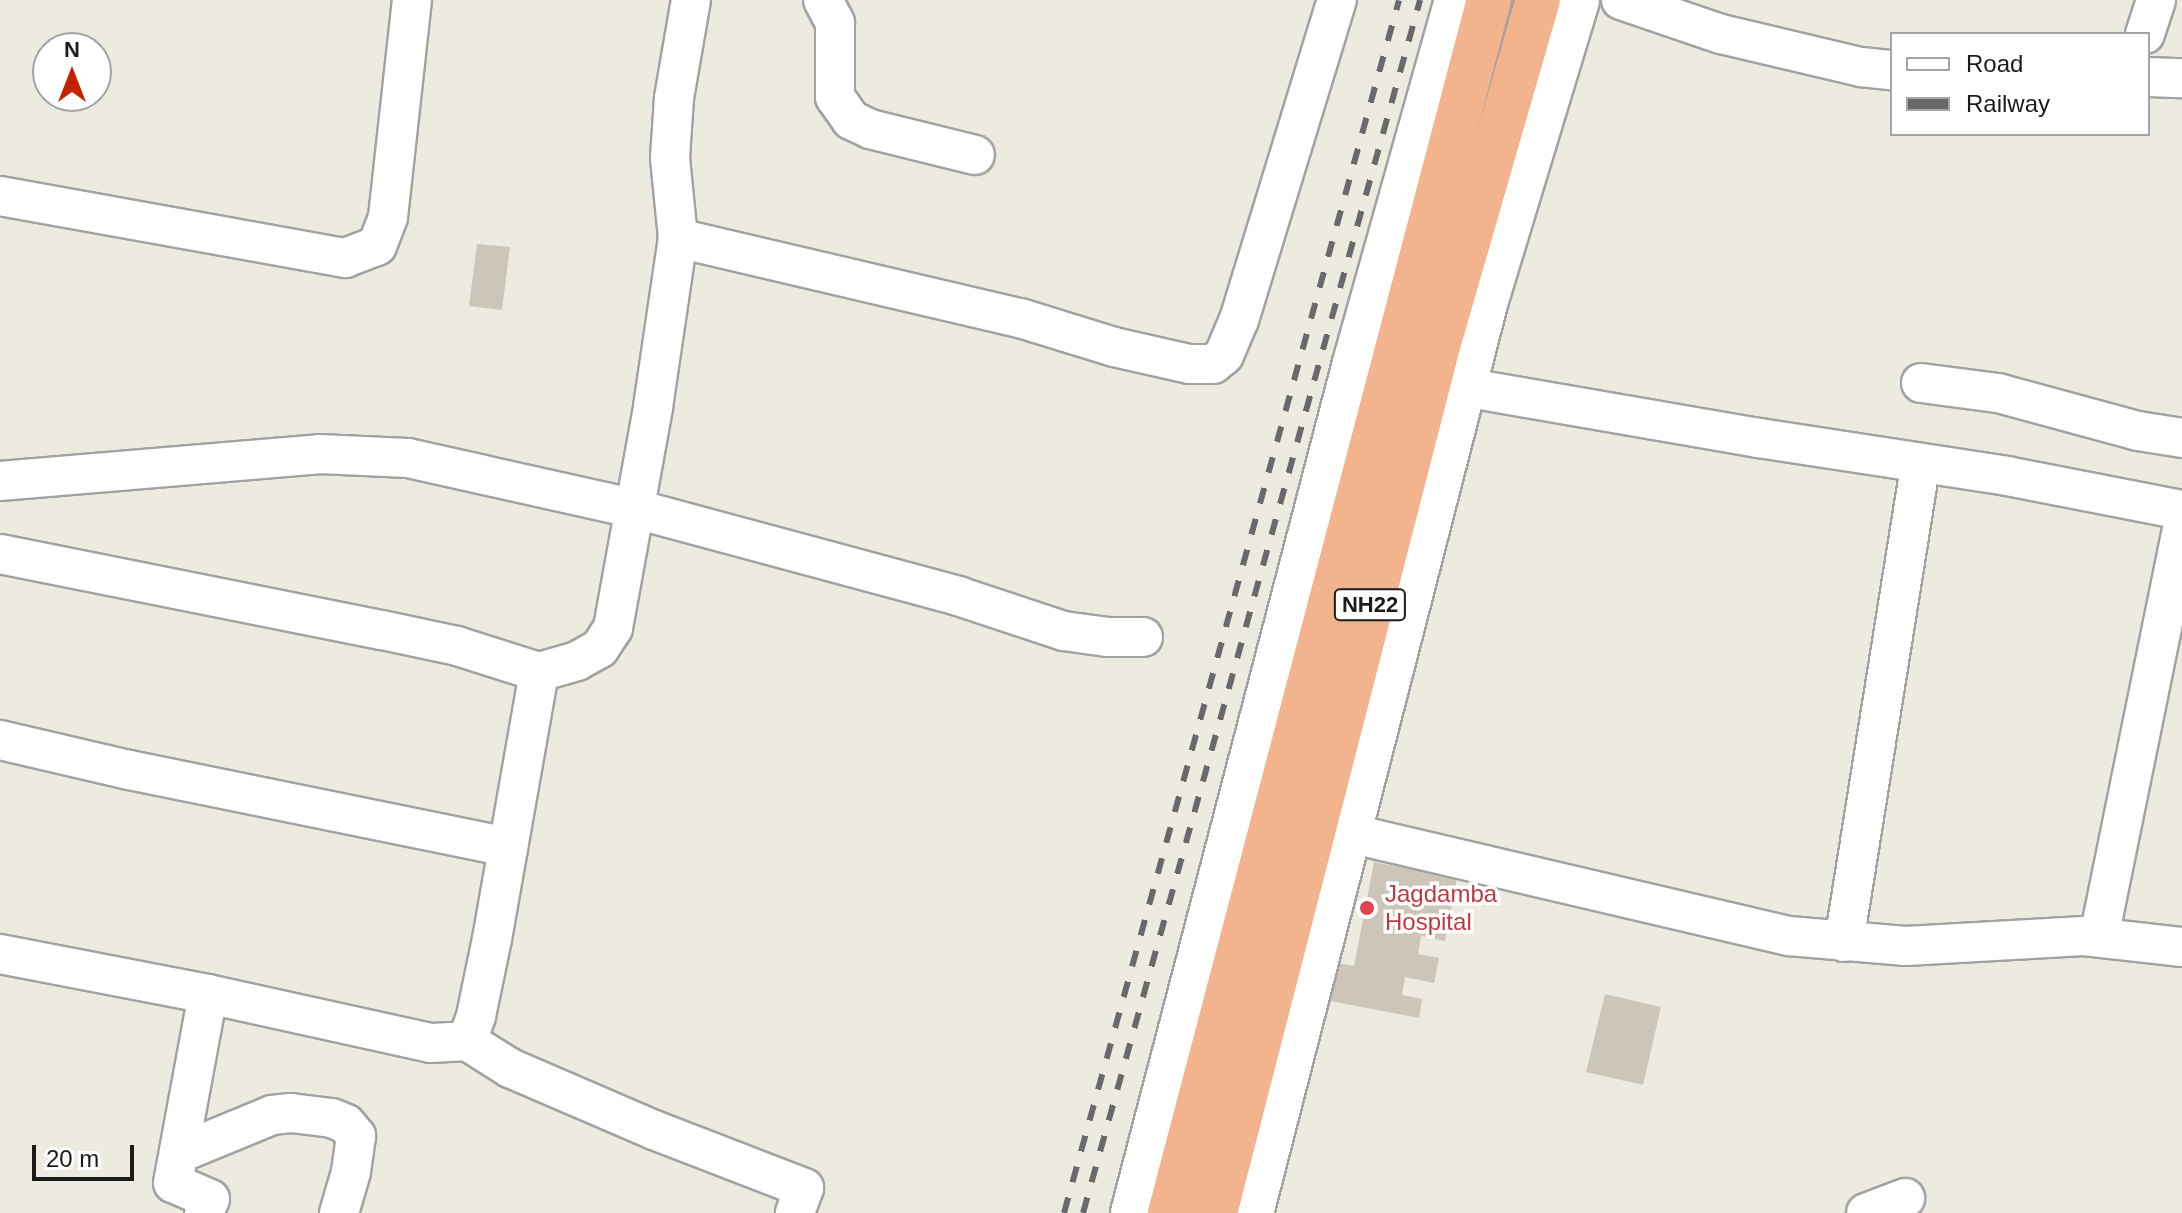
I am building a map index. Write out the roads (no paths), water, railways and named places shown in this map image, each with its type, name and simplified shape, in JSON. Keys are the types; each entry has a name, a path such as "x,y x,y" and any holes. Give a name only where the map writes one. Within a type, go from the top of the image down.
{"highway":[{"name":"NH22","path":"1170,1213 1489,0"},
{"name":"NH22","path":"1215,1213 1434,361 1538,0"}],"street":[{"path":"0,196 345,258 377,246 388,217 412,0"},
{"path":"0,554 457,646 539,672 600,648 613,628 636,509 678,238 670,158 674,98 691,0"},
{"path":"823,0 835,23 835,97 851,120 870,129 975,155"},
{"path":"678,238 1020,318 1114,347 1189,364 1213,364 1224,355 1239,320 1337,0"},
{"path":"1133,1213 1339,422 1457,0"},
{"path":"1251,1213 1486,300 1577,0"},
{"path":"1621,0 1721,34 1861,67 1890,70"},
{"path":"2146,32 2156,0"},
{"path":"2150,77 2182,78"},
{"path":"1921,383 1998,393 2138,431 2182,438"},
{"path":"1463,387 2007,476 2182,510"},
{"path":"0,481 307,454 408,458 636,509 958,596 1064,631 1107,637 1143,637"},
{"path":"1844,942 1921,463"},
{"path":"2099,937 2182,530"},
{"path":"467,1041 476,1016 539,672"},
{"path":"0,740 129,770 508,847"},
{"path":"1349,833 1789,936 1906,946 2036,937 2099,937 2182,947"},
{"path":"0,954 208,994 431,1043 467,1041 510,1068 654,1130 804,1188 795,1213"},
{"path":"204,1213 210,1199 173,1183 208,994"},
{"path":"180,1153 272,1115 300,1114 346,1124 356,1136 356,1152 339,1213"},
{"path":"1866,1213 1905,1198"}],"railway":[{"path":"1064,1213 1399,0"},
{"path":"1083,1213 1420,0"}],"place":[{"name":"Jagdamba Hospital","path":"1367,908"}]}
